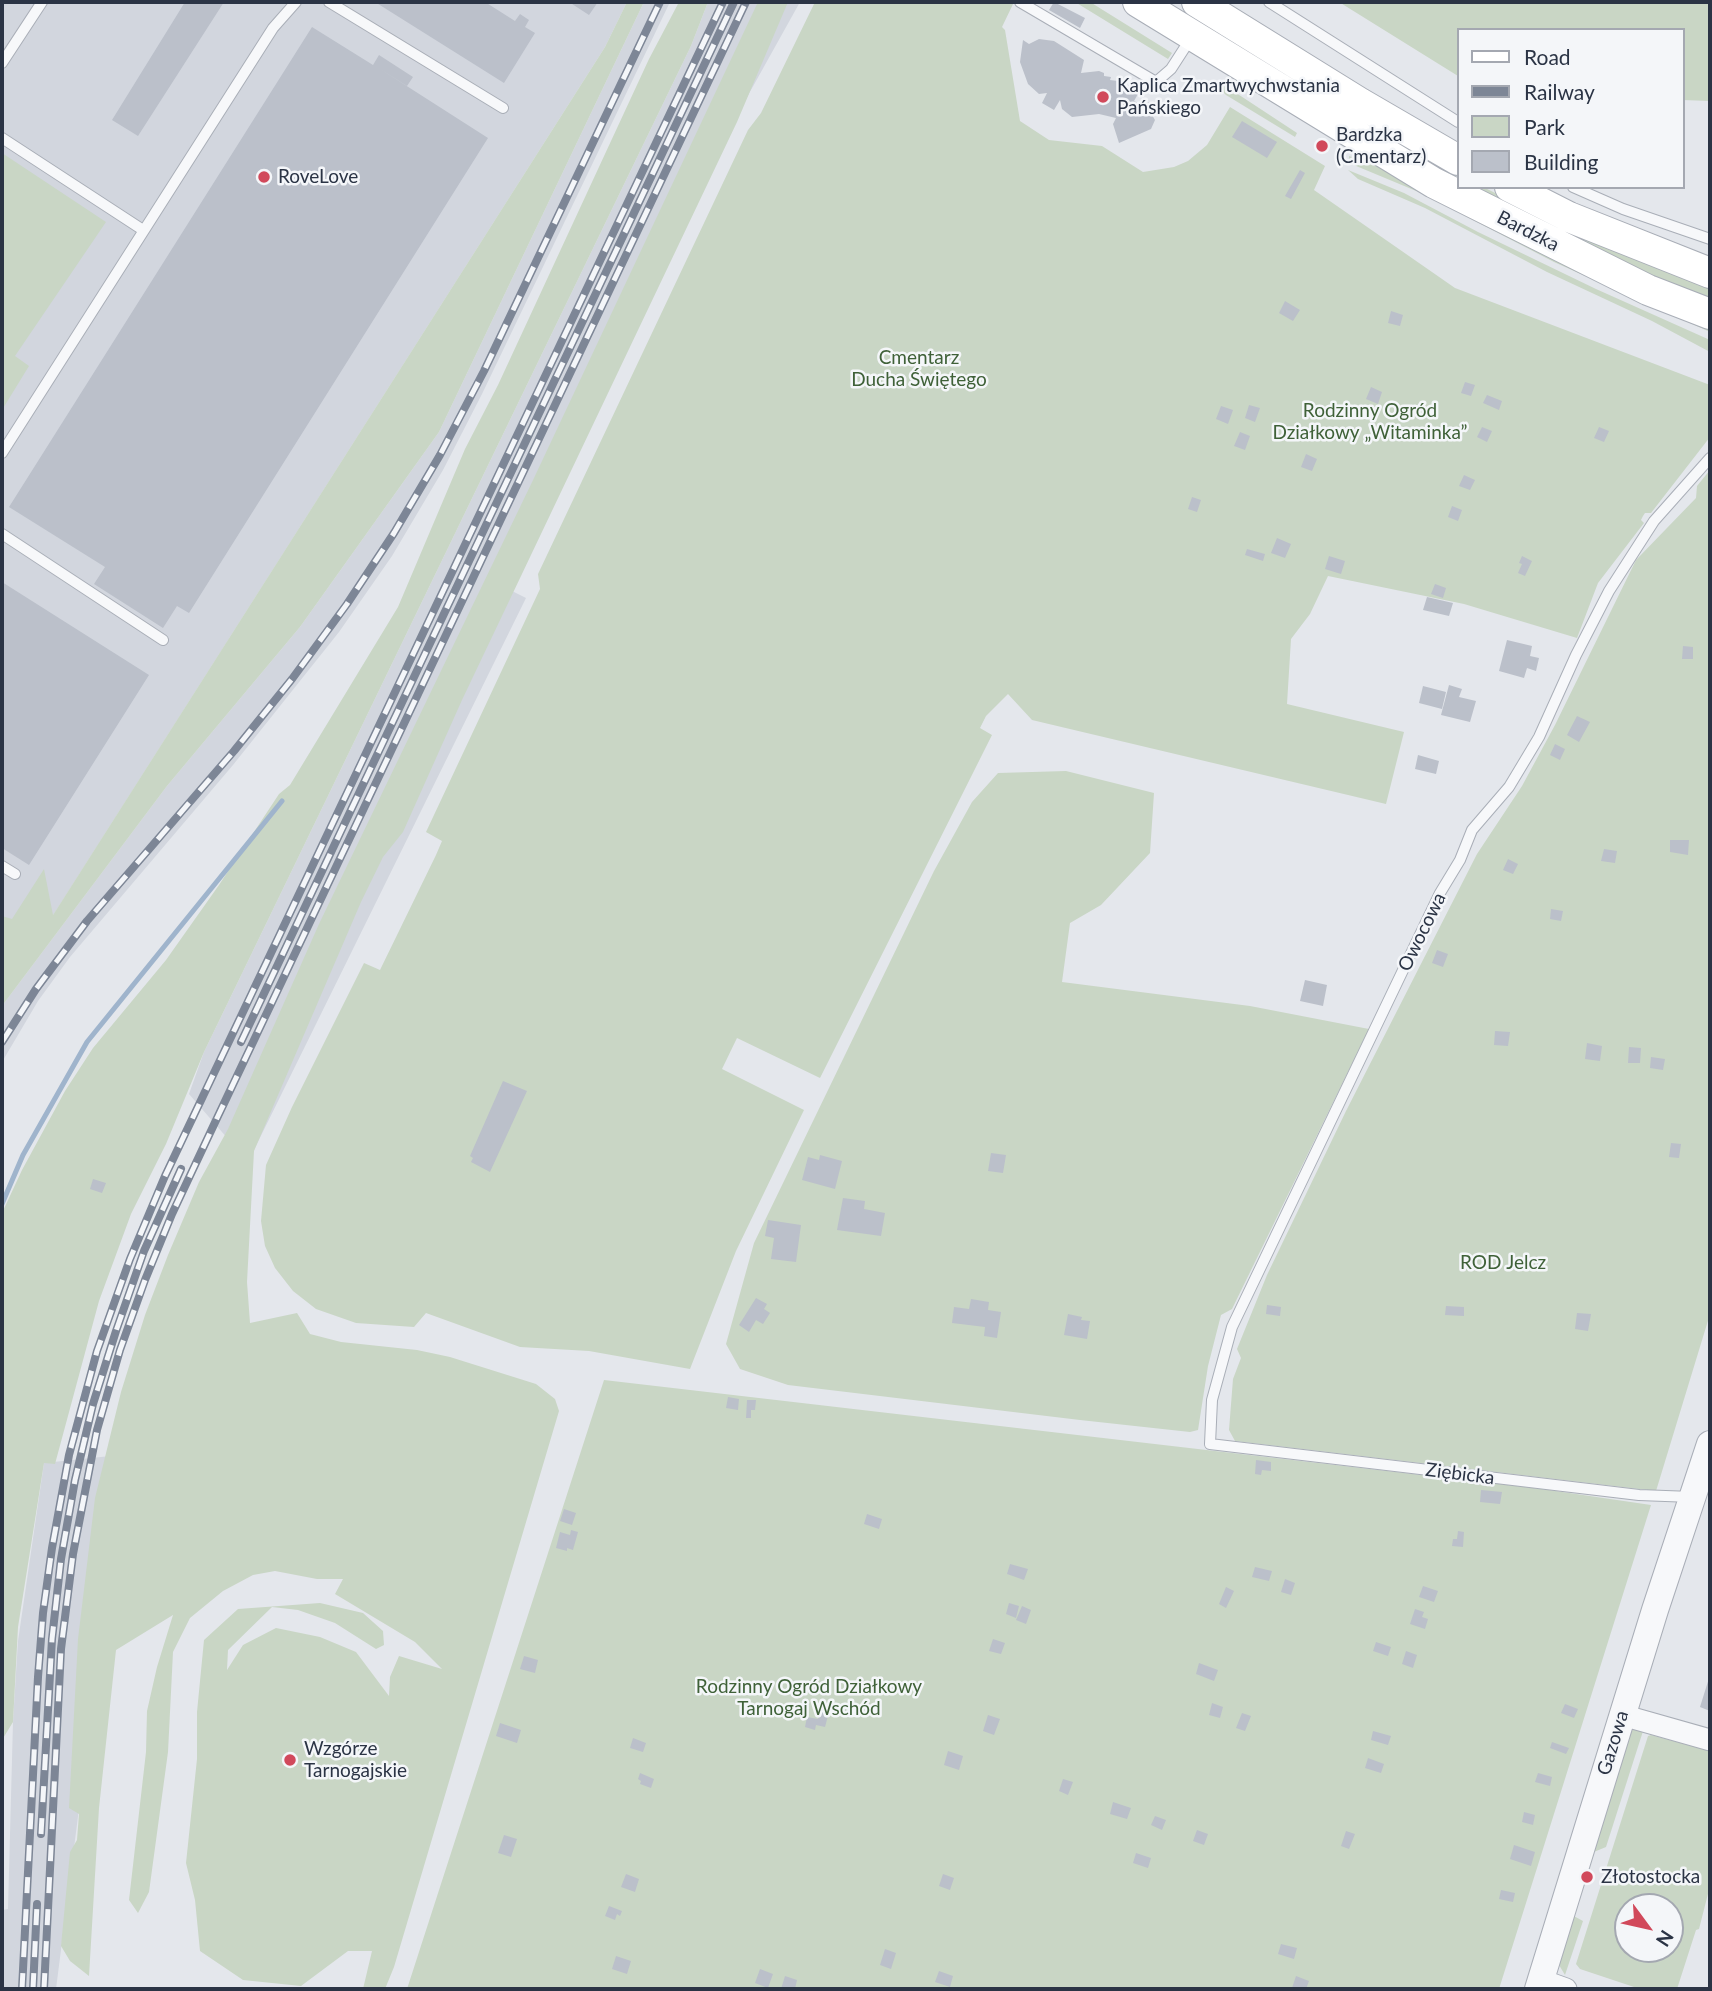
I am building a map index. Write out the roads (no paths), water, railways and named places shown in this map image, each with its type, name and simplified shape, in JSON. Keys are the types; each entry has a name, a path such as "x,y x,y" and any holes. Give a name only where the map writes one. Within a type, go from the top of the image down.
{"main road":[{"name":"Bardzka","path":"1138,2 1434,183 1636,284 1710,314"},
{"path":"1196,2 1456,159"},
{"name":"Bardzka","path":"1514,189 1569,217 1710,273"}],"street":[{"name":"Gazowa","path":"1540,1985 1622,1715 1701,1499 1710,1444"},
{"path":"1622,1715 1710,1740"},
{"path":"1540,1985 1566,1989"}],"lane":[{"path":"2,63 41,2"},
{"path":"2,453 273,28 296,2"},
{"path":"329,2 503,108"},
{"path":"1020,2 1156,82 1171,69 1192,35"},
{"path":"1269,2 1456,120"},
{"path":"2,138 143,230"},
{"path":"1577,189 1622,209 1710,239"},
{"name":"Owocowa","path":"1210,1444 1212,1400 1232,1327 1440,893 1460,860 1472,830 1509,787 1539,737 1609,591 1654,521 1710,457"},
{"path":"2,534 163,640"},
{"path":"2,866 15,874"},
{"name":"Ziębicka","path":"1210,1444 1639,1495 1701,1499"}],"waterway":[{"path":"2,1204 23,1155 87,1042 282,801"}],"railway":[{"path":"2,1042 36,989 87,921 234,751 292,679 347,604 394,533 440,455 484,371 660,2"},
{"path":"22,1989 43,1613 69,1455 97,1351 130,1259 165,1176 723,2"},
{"path":"241,1042 734,2"},
{"path":"44,1989 61,1649 73,1554 97,1430 120,1350 172,1214 746,2"},
{"path":"41,1834 52,1639 61,1559 75,1480 93,1404 116,1331 144,1251 181,1169"},
{"path":"33,1989 37,1904"}],"place":[{"name":"Kaplica Zmartwychwstania Pańskiego","path":"1103,97"},
{"name":"Bardzka (Cmentarz)","path":"1322,146"},
{"name":"RoveLove","path":"264,177"},
{"name":"Wzgórze Tarnogajskie","path":"290,1760"},
{"name":"Złotostocka","path":"1587,1877"}],"park label":[{"name":"Cmentarz Ducha Świętego","path":"919,369"},
{"name":"Rodzinny Ogród Działkowy „Witaminka”","path":"1370,422"},
{"name":"ROD Jelcz","path":"1503,1263"},
{"name":"Rodzinny Ogród Działkowy Tarnogaj Wschód","path":"809,1698"}]}
